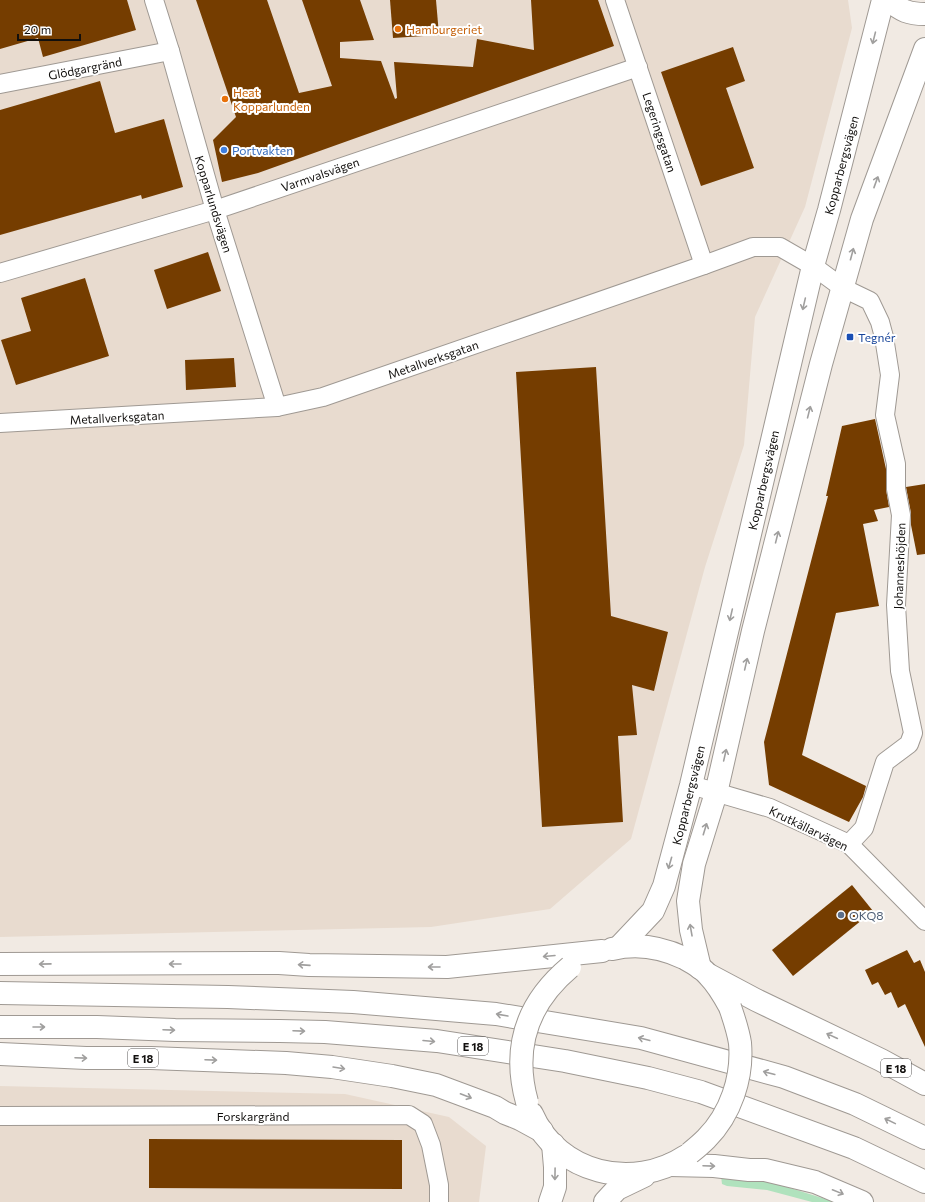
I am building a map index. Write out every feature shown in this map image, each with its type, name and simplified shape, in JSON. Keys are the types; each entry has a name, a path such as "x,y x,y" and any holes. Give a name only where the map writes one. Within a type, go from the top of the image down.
{"main road":[{"name":"Kopparbergsvägen","path":"611,949 631,933 653,911 666,879 691,785 813,266 829,210 883,0"},
{"path":"889,0 896,7 912,14 925,14"},
{"name":"Kopparbergsvägen","path":"705,972 691,930 688,901 694,864 716,793 753,631 821,364 862,219 925,49"},
{"name":"E 18","path":"0,964 279,963 317,966 447,967 640,946 657,948 671,952 756,1000 881,1060 925,1084"},
{"name":"E 18","path":"547,1138 535,1121 527,1102 523,1087 521,1067 522,1046 527,1026 544,994 559,977 570,967 583,959 611,949"},
{"name":"E 18","path":"0,1054 86,1058 151,1058 278,1062 332,1067 392,1076 436,1085 496,1107 505,1113 520,1119 547,1138 575,1162 600,1172 626,1175 641,1174 662,1168 690,1154 720,1123 730,1105 740,1065 740,1043 736,1022 730,1007 722,993 705,972"},
{"path":"0,993 228,997 345,1001 496,1014 641,1038 784,1077 855,1104 925,1138"},
{"name":"E 18","path":"0,1027 96,1027 175,1030 325,1032 437,1041 565,1061 648,1078 701,1092 854,1148 925,1182"},
{"path":"547,1138 555,1167 555,1187 550,1202"},
{"name":"E 18","path":"662,1168 714,1166 749,1170 765,1170 815,1182 862,1202"},
{"path":"606,1202 617,1189 662,1168"}],"street":[{"name":"Kopparlundsvägen","path":"154,0 215,210 278,407"},
{"name":"Legeringsgatan","path":"615,0 704,265"},
{"name":"Glödgargränd","path":"0,84 170,51"},
{"name":"Varmvalsvägen","path":"0,273 215,210 638,67"},
{"name":"Metallverksgatan","path":"0,423 278,407 323,397 753,247 780,247 813,266 843,288"},
{"name":"Johanneshöjden","path":"843,288 870,301 880,322 890,375 886,415 896,464 896,489 901,515 896,605 900,671 913,733 909,744 885,762 864,828 849,844"},
{"name":"Krutkällarvägen","path":"691,785 770,808 849,844 925,921"},
{"name":"Forskargränd","path":"0,1116 409,1115 423,1124 431,1145 439,1185 439,1202"}],"shaded area":[{"path":"0,0 848,0 852,28 805,207 755,317 744,445 705,567 631,839 550,909 431,927 0,937"},
{"path":"0,1086 345,1094 449,1117 486,1146 479,1202 0,1202"}],"green space":[{"path":"721,1176 771,1182 835,1202 812,1202 767,1190 727,1186 722,1184"}],"building":[{"path":"0,0 127,0 136,30 43,57 38,38 0,49"},
{"path":"196,0 267,0 299,93 332,86 302,0 360,0 374,40 340,42 340,58 381,61 395,99 397,98 394,62 473,67 477,39 534,50 531,0 598,0 614,46 258,173 222,182 213,140 236,117"},
{"path":"390,0 436,0 439,35 393,38"},
{"path":"733,47 745,81 726,88 754,168 701,186 661,72"},
{"path":"100,81 115,133 164,119 183,187 142,199 141,195 0,235 0,110"},
{"path":"208,252 221,291 167,309 154,270"},
{"path":"85,278 109,356 16,385 1,340 31,331 21,298"},
{"path":"234,358 236,387 186,390 185,360"},
{"path":"596,367 611,616 668,632 654,691 632,685 637,735 618,736 623,822 542,827 516,372"},
{"path":"875,419 886,469 886,489 889,507 874,510 878,521 863,524 879,606 836,613 802,755 866,786 863,797 849,822 769,785 764,742 828,496 826,496 842,426"},
{"path":"925,484 925,554 917,555 906,487"},
{"path":"852,885 873,911 793,976 772,950"},
{"path":"907,950 914,963 920,960 925,972 925,1047 905,1004 898,1008 891,992 885,995 878,982 872,985 865,970"},
{"path":"149,1139 402,1140 402,1189 149,1188"}],"place":[{"name":"Hamburgeriet","path":"398,29"},
{"name":"Heat Kopparlunden","path":"225,99"},
{"name":"Portvakten","path":"224,150"},
{"name":"Tegnér","path":"850,337"},
{"name":"OKQ8","path":"841,915"}]}
